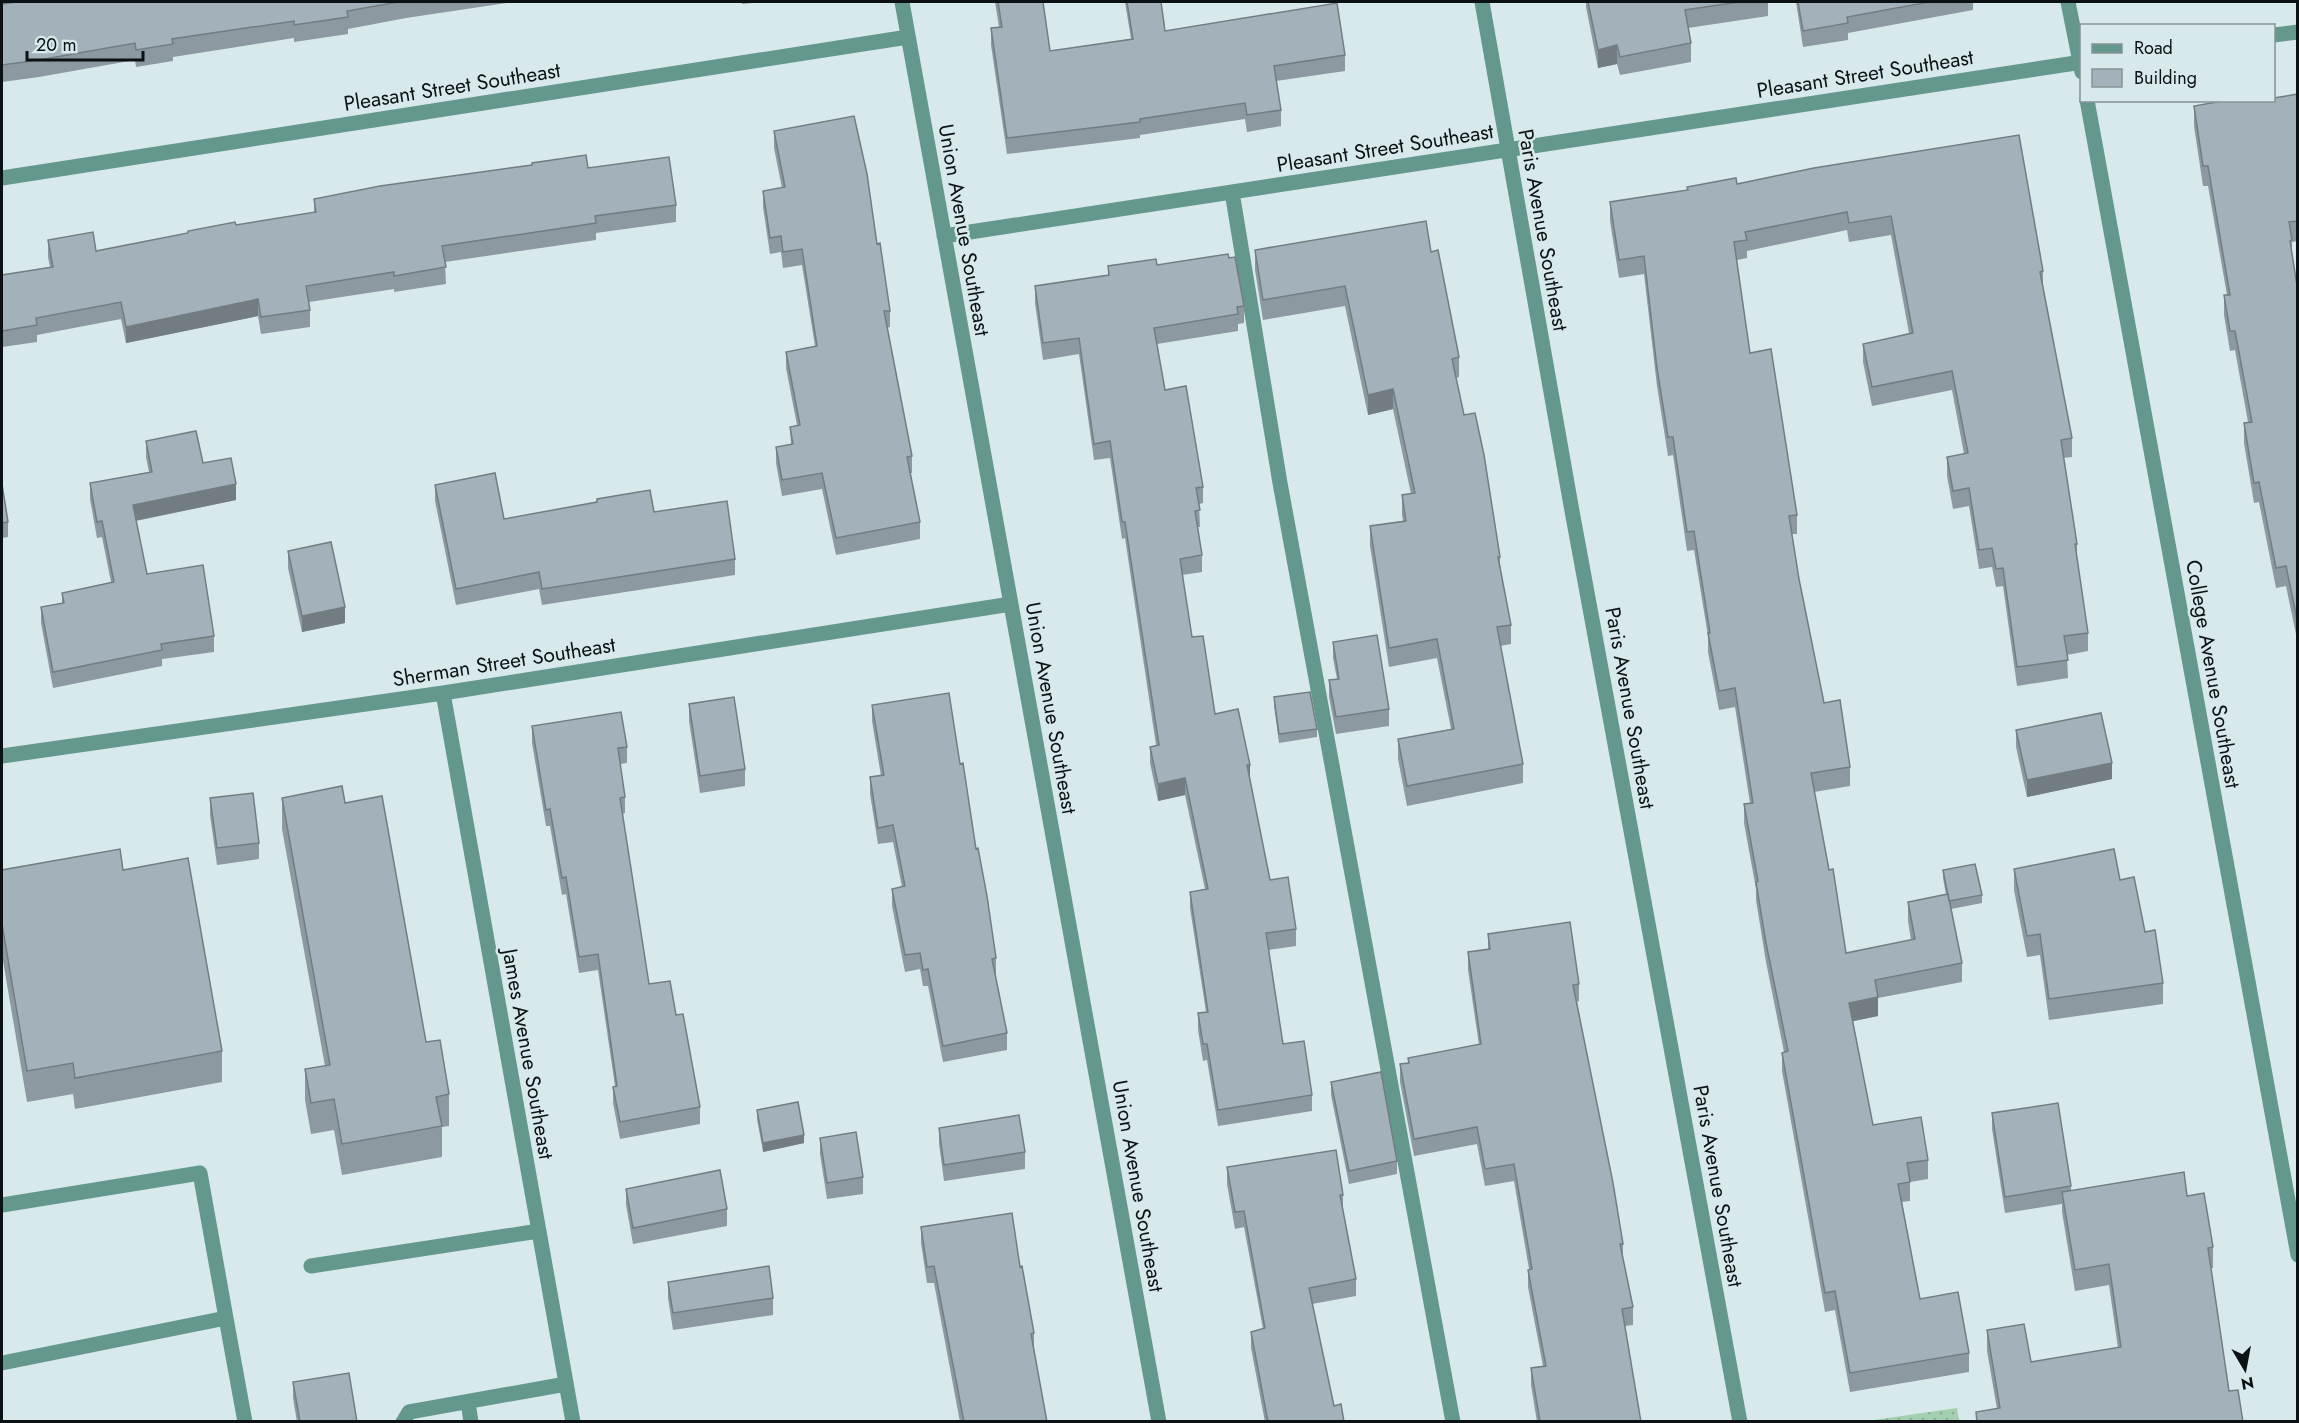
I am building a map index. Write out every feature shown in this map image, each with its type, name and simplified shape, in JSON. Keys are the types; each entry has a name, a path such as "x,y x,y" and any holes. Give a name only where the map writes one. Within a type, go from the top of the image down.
{"street":[{"name":"Union Avenue Southeast","path":"902,2 1160,1422"},
{"name":"Paris Avenue Southeast","path":"1482,2 1572,511 1740,1422"},
{"path":"2068,2 2080,60"},
{"path":"2275,35 2298,32"},
{"name":"Pleasant Street Southeast","path":"2,178 908,37"},
{"name":"Pleasant Street Southeast","path":"944,236 2080,65"},
{"name":"College Avenue Southeast","path":"2087,102 2298,1255"},
{"path":"1232,192 1284,507 1453,1422"},
{"name":"Sherman Street Southeast","path":"2,756 443,693 1011,604"},
{"name":"James Avenue Southeast","path":"443,693 573,1422"},
{"path":"2,1205 200,1173 245,1418"},
{"path":"311,1266 539,1231"},
{"path":"2,1363 226,1318"},
{"path":"403,1422 409,1413 566,1384"},
{"path":"468,1402 471,1422"}],"green space":[{"path":"1957,1408 1959,1421 1867,1421"}],"building":[{"path":"17,2 398,2 347,11 348,17 294,25 294,21 172,39 173,44 136,50 135,43 2,65 2,4"},
{"path":"998,2 1043,2 1050,51 1133,39 1127,2 1161,2 1165,31 1337,3 1345,55 1274,66 1281,110 1247,115 1245,103 1140,119 1140,122 1007,138 991,28 1002,27"},
{"path":"1588,2 1739,2 1685,10 1691,43 1620,57 1617,45 1598,50"},
{"path":"1798,2 1929,2 1847,17 1848,23 1803,31"},
{"path":"2298,94 2298,221 2289,222 2298,292 2298,624 2286,566 2276,568 2259,482 2254,483 2244,423 2252,422 2235,331 2230,331 2224,295 2230,295 2208,166 2203,166 2194,106 2217,102 2275,102 2275,98"},
{"path":"854,116 867,174 877,244 880,243 890,311 884,311 912,456 907,457 920,522 836,538 822,473 782,480 776,447 793,444 790,427 800,425 786,352 817,346 802,249 783,252 781,236 770,238 763,191 785,187 774,131"},
{"path":"2019,135 2043,271 2040,272 2072,438 2061,440 2088,633 2064,636 2068,660 2017,667 2003,568 1996,569 1992,548 1979,550 1969,488 1953,491 1947,457 1968,453 1952,371 1872,387 1863,344 1913,333 1891,216 1849,223 1847,212 1745,232 1747,240 1734,242 1750,353 1771,349 1797,515 1789,516 1824,703 1840,700 1850,767 1811,773 1829,870 1833,869 1846,953 1915,939 1908,902 1948,894 1962,963 1875,980 1878,997 1849,1003 1873,1125 1921,1117 1928,1160 1907,1163 1910,1182 1898,1184 1920,1299 1958,1292 1969,1353 1850,1373 1835,1291 1825,1293 1782,1053 1788,1051 1766,943 1744,804 1753,803 1735,688 1719,691 1708,633 1710,633 1694,531 1687,532 1673,437 1668,437 1657,368 1644,256 1619,260 1610,202 1688,190 1687,187 1736,178 1737,184 1814,168"},
{"path":"586,155 588,168 669,157 676,205 595,216 596,223 442,246 446,267 394,276 394,272 306,286 310,310 261,317 258,299 126,327 121,302 36,318 37,325 2,331 2,275 53,267 48,240 93,232 96,251 235,222 236,225 316,212 314,199 380,186 532,165 532,163"},
{"path":"1426,221 1431,252 1438,250 1459,357 1452,359 1464,415 1475,413 1484,455 1500,557 1498,557 1511,625 1497,627 1523,764 1407,786 1398,739 1454,729 1437,639 1389,648 1370,526 1406,521 1402,495 1415,493 1393,389 1368,395 1345,286 1263,300 1255,250"},
{"path":"1228,254 1229,258 1235,257 1244,306 1237,307 1238,314 1154,328 1165,390 1186,386 1203,487 1196,488 1200,510 1195,511 1202,555 1180,559 1192,637 1203,636 1215,714 1238,709 1270,880 1288,877 1296,929 1266,933 1283,1044 1304,1041 1312,1095 1218,1110 1207,1044 1203,1044 1198,1013 1208,1012 1190,892 1208,889 1185,778 1158,784 1150,747 1159,745 1125,522 1122,522 1110,441 1094,444 1079,338 1043,343 1035,286 1109,275 1108,266 1156,259 1157,265"},
{"path":"196,431 203,463 231,458 236,484 133,505 147,574 203,565 214,636 161,644 162,650 53,672 41,607 64,603 62,593 114,582 102,521 97,522 90,483 152,472 146,441"},
{"path":"495,473 504,519 650,490 654,512 727,501 735,559 542,589 539,572 456,589 435,485"},
{"path":"2,484 8,522 2,523"},
{"path":"331,542 345,607 302,616 288,551"},
{"path":"1377,635 1389,709 1336,717 1329,680 1339,679 1333,642"},
{"path":"1310,692 1317,729 1279,734 1274,697"},
{"path":"949,693 960,764 963,763 976,849 978,848 987,896 996,958 992,959 1007,1033 943,1046 928,969 923,970 920,953 905,955 892,889 905,886 893,825 878,828 870,777 884,775 872,705"},
{"path":"734,697 745,769 700,776 689,704"},
{"path":"621,712 627,747 618,748 625,797 620,798 649,984 670,981 676,1015 683,1014 700,1107 620,1122 613,1087 617,1086 598,954 579,957 566,877 562,878 550,809 546,810 532,726"},
{"path":"2101,713 2112,763 2027,780 2016,730"},
{"path":"342,786 345,803 382,796 426,1042 440,1040 449,1094 436,1097 442,1126 342,1144 334,1099 311,1103 305,1069 330,1065 282,798"},
{"path":"253,793 259,843 217,848 210,798"},
{"path":"120,849 123,870 188,858 222,1051 75,1078 73,1063 27,1071 2,924 2,870"},
{"path":"2114,849 2120,880 2134,877 2145,932 2155,930 2163,983 2049,999 2040,934 2027,936 2014,869"},
{"path":"1975,864 1982,895 1949,901 1943,870"},
{"path":"1570,922 1579,984 1573,985 1613,1183 1623,1244 1620,1244 1633,1307 1622,1309 1641,1422 1540,1422 1531,1368 1546,1366 1528,1270 1532,1269 1514,1164 1485,1169 1477,1127 1414,1139 1400,1064 1409,1063 1408,1058 1481,1044 1468,952 1490,949 1488,934"},
{"path":"1381,1072 1397,1161 1349,1171 1331,1082"},
{"path":"798,1102 804,1135 763,1143 757,1110"},
{"path":"2058,1103 2071,1186 2005,1197 1992,1113"},
{"path":"1019,1115 1025,1152 944,1165 939,1128"},
{"path":"856,1132 863,1177 827,1183 820,1138"},
{"path":"1336,1150 1343,1195 1340,1195 1356,1279 1309,1288 1334,1406 1341,1404 1344,1422 1268,1422 1251,1332 1265,1328 1244,1211 1235,1212 1227,1167"},
{"path":"720,1170 727,1209 633,1228 626,1189"},
{"path":"2184,1172 2187,1196 2204,1193 2213,1247 2208,1248 2229,1391 2238,1390 2243,1422 1977,1422 1976,1412 2000,1408 1987,1330 2024,1324 2031,1362 2121,1347 2109,1264 2075,1270 2062,1192"},
{"path":"1012,1213 1020,1267 1022,1266 1034,1333 1031,1334 1047,1422 964,1422 934,1266 927,1267 921,1227"},
{"path":"769,1266 773,1298 673,1313 668,1282"},
{"path":"349,1373 357,1422 300,1422 293,1382"}]}
